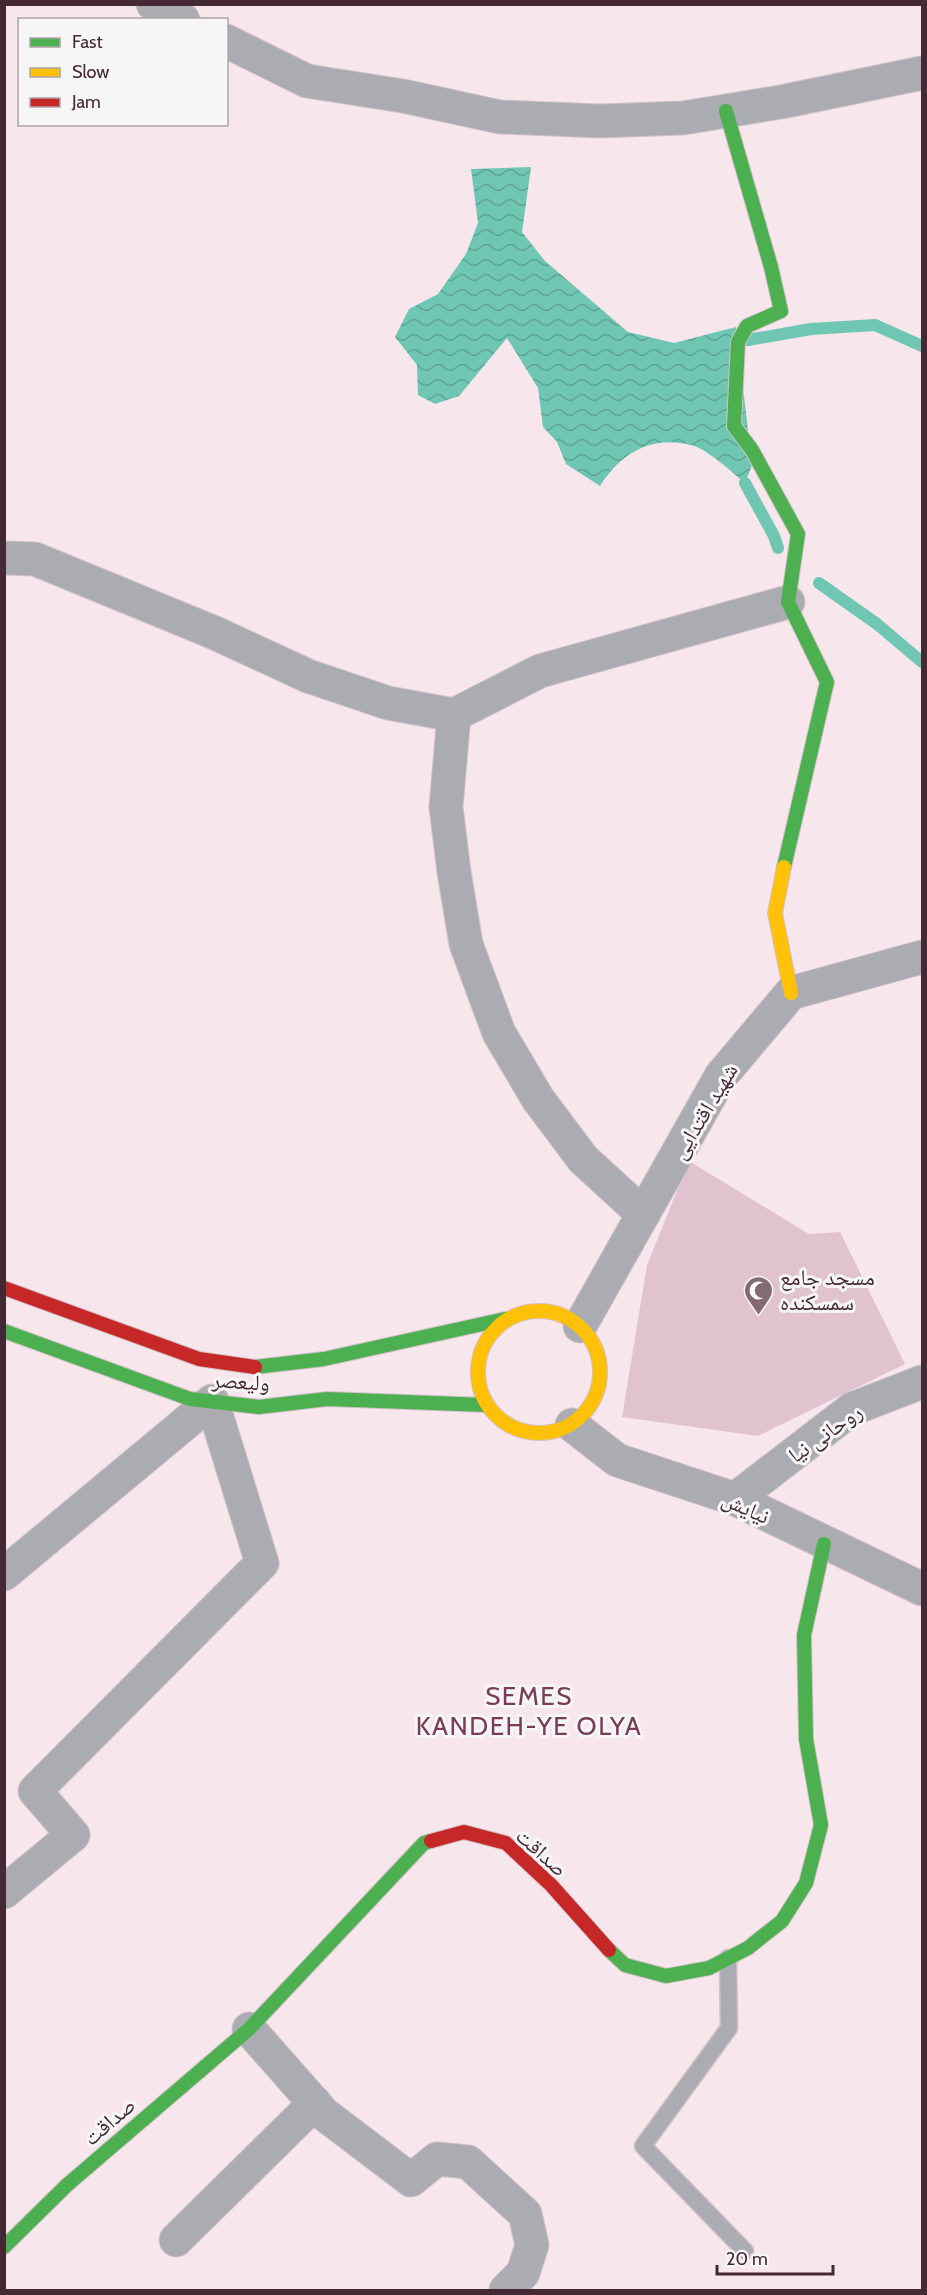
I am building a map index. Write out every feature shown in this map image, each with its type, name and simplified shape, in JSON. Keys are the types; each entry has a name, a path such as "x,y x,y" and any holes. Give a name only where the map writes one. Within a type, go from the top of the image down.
{"street":[{"path":"153,4 179,18"},
{"path":"228,42 307,81 403,96 500,117 600,121 683,118 922,73"},
{"path":"726,111 771,267 781,311 747,326 738,342 734,426 752,450 798,534 788,602 827,682 793,823 775,913 791,993 922,957"},
{"path":"4,558 35,559 215,633 308,676 388,703 454,714 540,671 788,602"},
{"path":"454,714 446,807 454,872 466,944 499,1034 538,1099 583,1159 643,1214"},
{"name":"شهید اقتدایی","path":"580,1326 721,1076 791,993"},
{"path":"4,1288 199,1359 258,1367 324,1359 536,1310 567,1317 591,1338 601,1370 594,1401 572,1425 541,1434 520,1430 510,1427 486,1405 476,1375 484,1343 505,1319"},
{"name":"ولیعصر","path":"4,1331 190,1399 259,1407 327,1399 486,1405"},
{"name":"روحانی نیا","path":"735,1499 852,1409 922,1382"},
{"path":"4,1574 212,1401 262,1563 35,1791 73,1835 4,1892"},
{"name":"نیایش","path":"572,1425 617,1460 735,1499 824,1544 922,1589"},
{"name":"صداقت","path":"4,2247 67,2185 249,2029 424,1843 464,1832 506,1843 550,1885 596,1937 625,1965 666,1976 709,1968 748,1948 782,1921 806,1883 821,1825 806,1739 804,1635 824,1544"},
{"path":"249,2029 324,2114 411,2180 437,2158 468,2162 525,2214 532,2245 523,2273 506,2290"},
{"path":"176,2240 315,2103"}],"lane":[{"path":"728,1958 729,2028 643,2146 745,2251"}],"water":[{"path":"531,167 522,232 545,261 628,332 674,343 736,327 752,465 745,483 719,461 697,447 663,443 638,449 627,456 608,474 600,486 566,464 557,442 543,427 538,388 507,338 459,396 435,404 418,395 417,365 395,337 409,309 438,294 466,254 478,223 471,169"}],"building":[{"name":"مسجد جامع سمسکنده","path":"689,1161 809,1234 840,1232 905,1364 758,1436 622,1417 647,1265"}],"waterway":[{"path":"748,340 811,329 875,325 922,346"},
{"path":"745,483 774,536 778,548"},
{"path":"819,583 877,624 922,662"}],"traffic: fast":[{"path":"726,111 771,267 781,311 747,326 738,342 734,426 752,450 798,534 788,602 827,682 784,867"},
{"path":"255,1367 324,1359 505,1319"},
{"path":"4,1331 190,1399 259,1407 327,1399 486,1405"},
{"path":"609,1950 625,1965 666,1976 709,1968 748,1948 782,1921 806,1883 821,1825 806,1739 804,1635 824,1544"},
{"path":"4,2247 67,2185 249,2029 424,1843 431,1841"}],"traffic: slow":[{"path":"784,867 775,913 791,993"},
{"path":"539,1311 562,1316 573,1321 582,1329 590,1338 595,1349 600,1372 595,1395 590,1406 582,1415 573,1423 562,1428 539,1433 516,1428 505,1423 496,1415 488,1406 483,1395 478,1372 483,1349 488,1338 496,1329 505,1321 516,1316 539,1311"}],"traffic: jam":[{"path":"4,1288 199,1359 255,1367"},
{"path":"431,1841 464,1832 506,1843 551,1885 609,1950"}],"place":[{"name":"مسجد جامع سمسکنده","path":"759,1316"}],"district":[{"name":"SEMES KANDEH-YE OLYA","path":"529,1711"}]}
